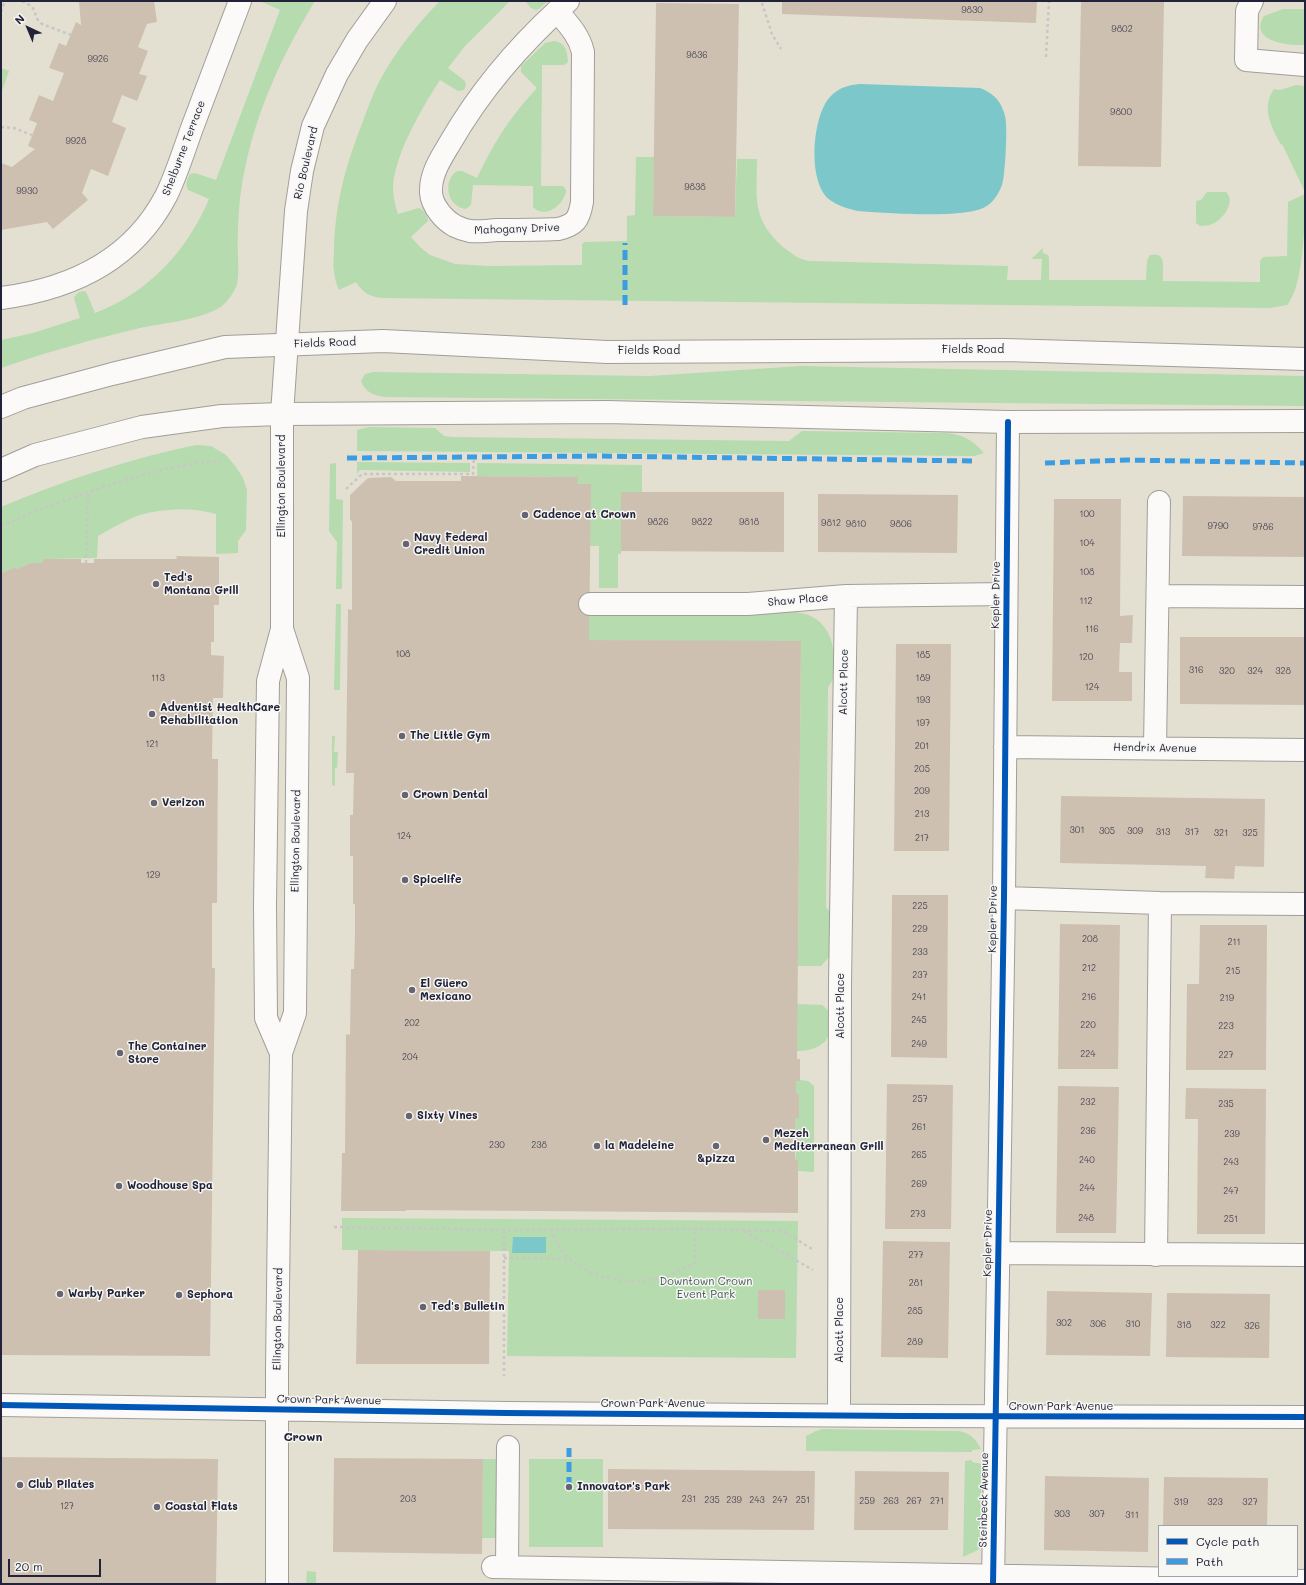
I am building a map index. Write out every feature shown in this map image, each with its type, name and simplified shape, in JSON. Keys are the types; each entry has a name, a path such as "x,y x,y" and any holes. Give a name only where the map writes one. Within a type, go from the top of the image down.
{"street":[{"name":"Shelburne Terrace","path":"1,298 19,296 80,278 97,269 119,254 146,228 167,195 240,1"},
{"name":"Rio Boulevard","path":"287,344 296,211 302,171 313,126 337,74 357,40 385,1"},
{"path":"1252,1 1247,11 1246,60 1305,65"},
{"name":"Mahogany Drive","path":"562,6 581,42 583,52 582,202 576,221 567,227 558,229 470,231 456,226 445,219 436,207 431,194 432,180 437,165 478,97 499,70 562,6"},
{"name":"Fields Road","path":"1,407 23,398 112,374 225,347 287,344 383,341 607,352 1005,350 1305,359"},
{"name":"Ellington Boulevard","path":"281,1053 266,1018 265,905 268,681 282,629 282,414 287,344"},
{"path":"1,470 35,455 142,427 222,416 282,414 607,412 1008,422 1305,421"},
{"name":"Kepler Drive","path":"996,1417 1004,898 1008,422"},
{"path":"1155,747 1159,502"},
{"name":"Shaw Place","path":"590,604 748,604 846,596 1006,594"},
{"name":"Alcott Place","path":"839,1416 840,984 846,596"},
{"path":"1158,596 1305,597"},
{"name":"Ellington Boulevard","path":"277,1584 277,1409 281,1053 295,1013 298,678 282,629"},
{"name":"Hendrix Avenue","path":"1005,747 1155,747 1305,750"},
{"path":"1004,898 1160,903 1305,904"},
{"path":"1156,1254 1160,903"},
{"path":"998,1253 1305,1255"},
{"name":"Crown Park Avenue","path":"1,1405 516,1413 839,1416 1305,1417"},
{"name":"Steinbeck Avenue","path":"993,1580 996,1417"},
{"path":"508,1447 500,1567 993,1580 1305,1582"}],"path":[{"path":"1,12 5,1"},
{"path":"22,1 34,8 38,22 71,35"},
{"path":"1046,57 1049,1"},
{"path":"762,3 772,34 781,49"},
{"path":"1,127 14,128 32,135"},
{"path":"346,489 362,474 473,474 474,457"},
{"path":"1,526 20,517 88,492 151,472 195,462 220,460"},
{"path":"86,563 88,492"},
{"path":"334,1227 504,1230 695,1229 783,1231 807,1246"},
{"path":"550,1229 559,1247 571,1259 591,1272 613,1279 638,1281 664,1277 695,1264 695,1229"},
{"path":"504,1230 504,1376"},
{"path":"744,1230 816,1272"},
{"path":"504,1258 571,1259"}],"green space":[{"path":"260,1 315,1 276,75 265,100 248,153 239,209 238,281 230,298 219,308 211,312 181,321 140,328 105,337 53,351 1,368 1,340 33,333 80,318 74,298 79,292 85,291 95,313 114,304 149,282 164,268 189,236 209,199 188,190 188,178 190,174 195,173 216,180 280,10"},
{"path":"440,1 510,1 465,46 448,68 465,81 466,85 464,90 458,91 440,80 410,131 395,174 393,190 398,214 419,208 424,211 427,217 428,221 411,237 430,255 455,264 489,266 582,265 582,244 585,242 627,241 627,216 635,215 636,157 654,157 653,216 735,217 737,159 757,159 757,196 761,217 765,226 783,247 799,258 810,261 1008,266 1007,280 1041,280 1042,259 1031,259 1043,248 1043,253 1048,255 1049,258 1049,280 1146,280 1147,261 1150,255 1156,255 1162,259 1163,262 1163,281 1260,282 1260,261 1263,257 1287,256 1288,202 1305,194 1305,220 1302,252 1297,283 1293,296 1287,305 1270,308 382,298 367,293 361,289 356,282 339,290 334,266 337,216 342,184 357,137 375,91 390,63 424,17"},
{"path":"525,1 548,1 536,10 531,8"},
{"path":"1283,9 1305,9 1305,45 1280,43 1265,36 1261,31 1260,24 1264,16"},
{"path":"554,41 558,42 565,48 568,62 564,65 542,65 541,186 563,186 566,190 565,195 559,205 549,211 538,211 533,207 533,186 473,185 471,205 466,209 454,204 448,187 452,175 457,171 462,171 477,178 503,130 537,88 521,72 521,66 545,43"},
{"path":"1,68 9,71 1,94"},
{"path":"1296,85 1305,86 1305,192 1282,144 1281,145 1274,131 1268,110 1270,96 1274,89 1280,90"},
{"path":"1207,192 1226,192 1230,200 1225,213 1216,222 1200,226 1196,223 1196,201 1201,200"},
{"path":"801,366 1305,376 1305,406 384,397 367,390 361,381 365,374 373,372 650,376"},
{"path":"369,427 435,428 444,436 453,437 789,441 802,431 945,433 967,438 984,453 974,456 357,451 357,430"},
{"path":"196,445 211,446 226,455 243,478 247,490 246,530 238,541 238,553 216,554 216,514 198,510 178,509 159,511 134,517 98,536 97,558 43,559 43,563 31,563 17,569 16,567 1,573 1,507 97,471"},
{"path":"357,462 470,463 470,472 360,470 357,474"},
{"path":"336,463 336,499 343,500 342,589 336,589 337,542 329,531 330,464"},
{"path":"477,463 642,465 642,492 621,492 621,554 618,554 618,588 599,588 599,546 590,546 577,484 577,477 477,476"},
{"path":"336,604 341,604 340,690 334,690"},
{"path":"790,612 801,613 817,620 828,633 833,651 834,675 828,688 826,907 831,913 829,957 821,966 798,966 801,642 589,640 589,616 741,616"},
{"path":"332,736 335,736 334,752 338,752 337,768 335,768 335,786 332,785"},
{"path":"797,1004 822,1005 830,1012 830,1029 828,1036 822,1044 812,1049 797,1051"},
{"path":"796,1081 808,1081 814,1086 814,1172 798,1171 798,1160 795,1160 799,1129 795,1129 796,1118 799,1118 799,1094 796,1093"},
{"name":"Downtown Crown Event Park","path":"342,1218 798,1221 796,1358 507,1356 509,1251 342,1250"},
{"path":"822,1429 959,1431 972,1437 981,1449 972,1450 972,1452 806,1451 806,1436"},
{"path":"483,1459 497,1459 496,1538 482,1538"},
{"path":"529,1459 603,1459 603,1547 529,1547"},
{"path":"972,1460 972,1462 982,1464 980,1549 963,1557 965,1461"},
{"path":"307,1571 316,1572 316,1584 306,1584"}],"water":[{"path":"860,84 980,88 994,96 999,102 1004,113 1006,121 1006,137 1003,181 993,200 985,207 975,211 924,214 858,211 840,206 830,200 823,191 818,179 815,165 816,133 819,119 824,106 833,94 844,87"},
{"path":"513,1237 546,1237 546,1253 512,1253"}],"building":[{"path":"79,1 154,1 157,22 147,24 138,47 148,51 139,74 147,76 137,101 122,95 112,122 126,128 108,176 91,169 82,193 88,200 53,229 47,222 1,230 1,163 12,167 35,149 28,146 37,123 29,120 39,95 53,101 64,73 49,68 59,43 66,46 76,22 81,25"},
{"path":"782,1 1037,1 1036,23 782,14"},
{"path":"1081,1 1164,1 1161,167 1078,166"},
{"path":"656,3 739,4 735,217 653,216"},
{"path":"461,476 578,477 577,484 591,484 589,640 801,641 797,1059 800,1059 800,1081 796,1081 796,1093 799,1094 799,1118 796,1118 795,1129 799,1129 799,1152 795,1152 795,1160 798,1160 798,1213 406,1210 341,1211 342,1153 345,1153 346,1034 350,1035 351,969 354,969 355,935 355,904 353,904 353,856 350,856 350,815 353,815 354,773 346,773 348,609 352,610 352,522 350,519 350,495 368,478 391,477 396,481 461,481"},
{"path":"621,492 784,492 784,552 621,551"},
{"path":"818,494 958,495 957,553 818,552"},
{"path":"1183,496 1305,497 1305,557 1182,556"},
{"path":"1054,499 1121,499 1120,616 1133,615 1132,643 1120,643 1119,672 1132,672 1132,701 1052,701"},
{"path":"176,556 219,557 219,605 214,605 214,642 211,642 211,655 224,656 223,698 213,698 212,759 218,759 217,903 212,903 212,968 215,968 210,1356 1,1355 1,573 16,567 17,569 31,563 43,563 43,559 81,559 81,563 94,563 94,559 177,559"},
{"path":"1180,637 1305,637 1305,705 1180,704"},
{"path":"896,644 951,644 949,851 894,851"},
{"path":"1061,796 1265,799 1264,867 1235,866 1234,879 1205,878 1206,866 1060,863"},
{"path":"892,895 948,895 947,1058 891,1057"},
{"path":"1060,924 1120,925 1118,1069 1058,1069"},
{"path":"1200,925 1267,925 1266,1070 1186,1070 1187,984 1199,984"},
{"path":"887,1084 953,1085 951,1229 885,1229"},
{"path":"1058,1086 1119,1087 1116,1233 1056,1233"},
{"path":"1186,1088 1266,1089 1265,1234 1197,1234 1198,1119 1185,1119"},
{"path":"883,1241 950,1242 948,1358 881,1357"},
{"name":"Ted's Bulletin","path":"358,1250 490,1251 489,1364 356,1364"},
{"path":"758,1290 785,1290 785,1319 758,1319"},
{"path":"1047,1291 1152,1293 1150,1356 1046,1355"},
{"path":"1167,1293 1270,1294 1269,1358 1166,1357"},
{"path":"1,1457 218,1459 216,1584 1,1584"},
{"path":"334,1458 483,1459 482,1554 333,1552"},
{"path":"608,1469 815,1471 814,1530 608,1529"},
{"path":"855,1471 949,1472 948,1530 854,1530"},
{"path":"1045,1476 1149,1478 1148,1552 1044,1550"},
{"path":"1164,1477 1268,1478 1267,1525 1163,1525"}],"marked path":[{"path":"625,243 625,305"},
{"path":"347,458 598,456 972,461"},
{"path":"1045,463 1127,460 1305,463"},
{"path":"569,1448 569,1487"}],"cycle path":[{"path":"993,1584 1004,898 1008,422"},
{"path":"1,1405 606,1414 1305,1417"}],"place":[{"name":"Cadence at Crown","path":"525,515"},
{"name":"Navy Federal Credit Union","path":"406,544"},
{"name":"Ted's Montana Grill","path":"156,584"},
{"name":"Adventist HealthCare Rehabilitation","path":"152,714"},
{"name":"The Little Gym","path":"402,736"},
{"name":"Crown Dental","path":"405,795"},
{"name":"Verizon","path":"154,803"},
{"name":"Spicelife","path":"405,880"},
{"name":"El Güero Mexicano","path":"412,990"},
{"name":"The Container Store","path":"120,1053"},
{"name":"Sixty Vines","path":"409,1116"},
{"name":"Mezeh Mediterranean Grill","path":"766,1140"},
{"name":"la Madeleine","path":"597,1146"},
{"name":"&pizza","path":"716,1146"},
{"name":"Woodhouse Spa","path":"119,1186"},
{"name":"Warby Parker","path":"60,1294"},
{"name":"Sephora","path":"179,1295"},
{"name":"Ted's Bulletin","path":"423,1307"},
{"name":"Club Pilates","path":"20,1485"},
{"name":"Innovator's Park","path":"569,1487"},
{"name":"Coastal Flats","path":"157,1507"}],"district":[{"name":"Crown","path":"303,1437"}]}
